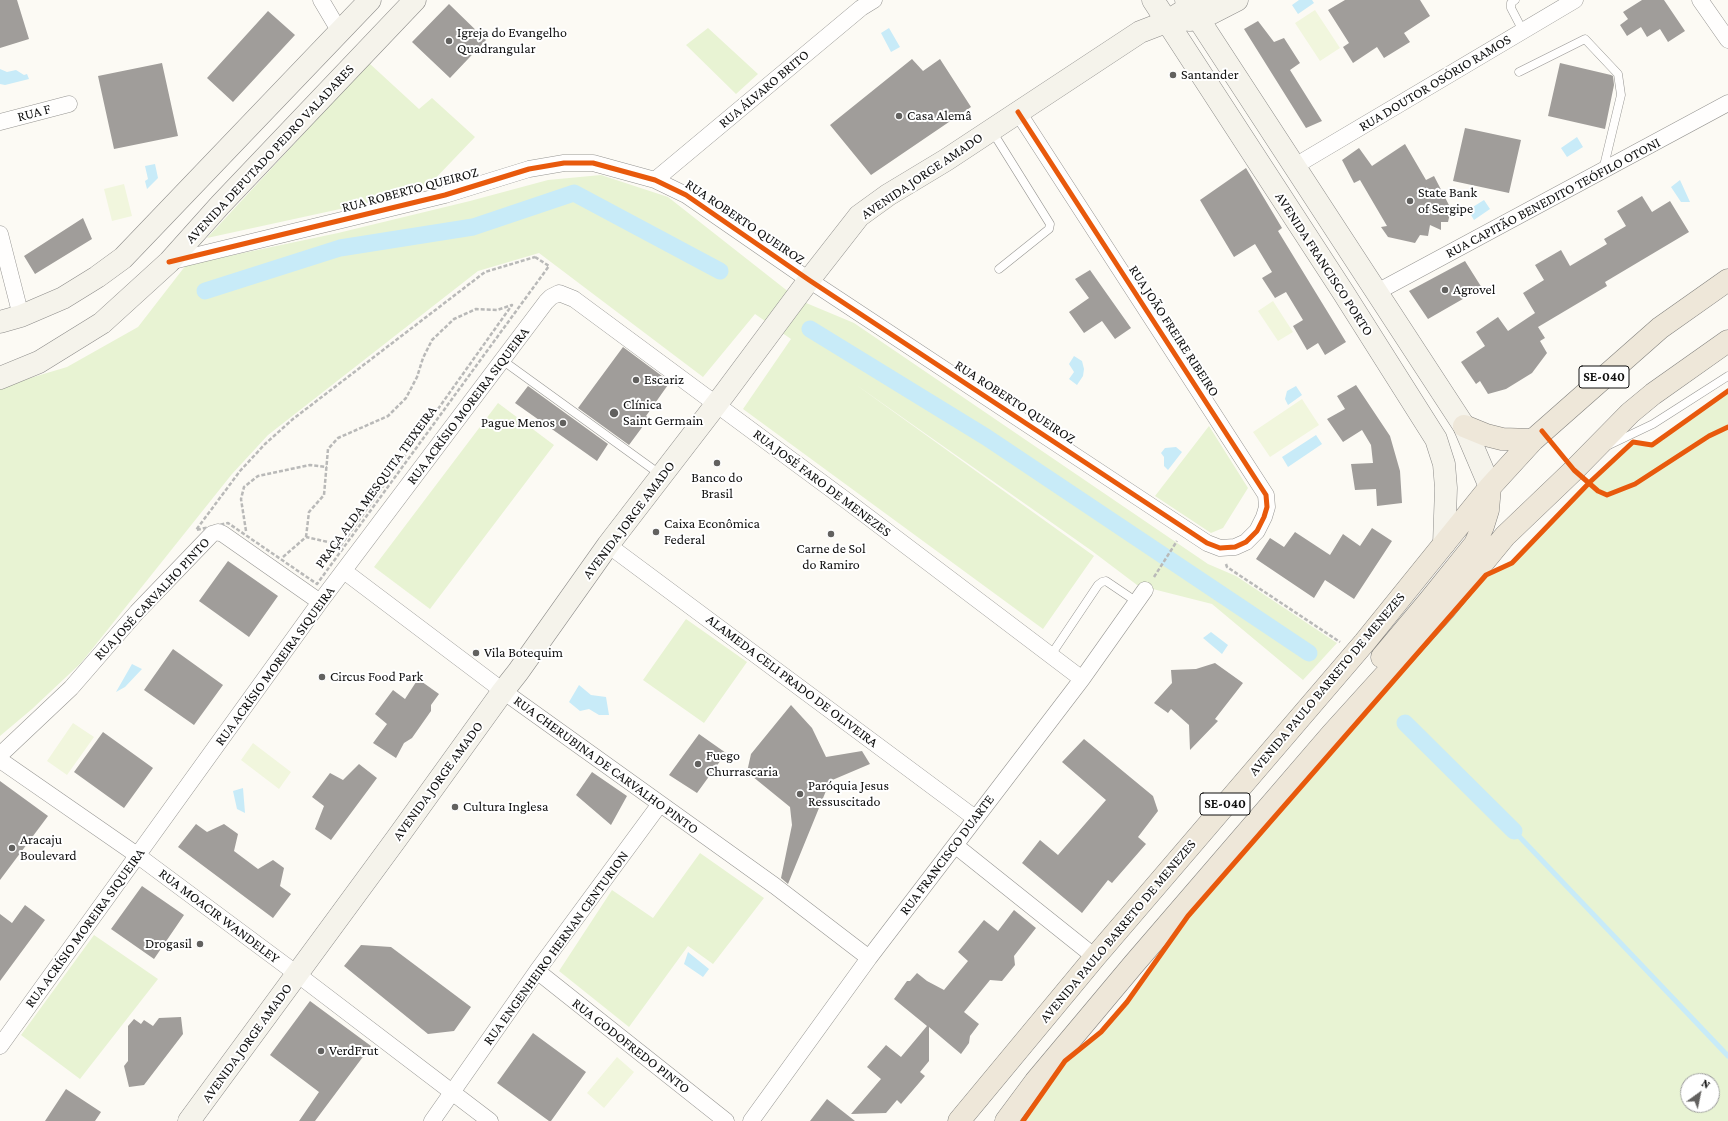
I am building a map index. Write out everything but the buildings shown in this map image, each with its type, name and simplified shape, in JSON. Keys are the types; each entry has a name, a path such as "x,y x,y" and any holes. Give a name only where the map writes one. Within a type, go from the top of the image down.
{"main road":[{"path":"0,322 21,316 63,298 97,277 123,258 370,0"},
{"path":"377,0 381,8 398,19"},
{"name":"AVENIDA DEPUTADO PEDRO VALADARES","path":"0,378 39,362 102,323 169,262 220,205 415,0"},
{"name":"AVENIDA FRANCISCO PORTO","path":"1153,0 1343,292 1436,440 1444,464 1446,488 1444,544"},
{"name":"AVENIDA JORGE AMADO","path":"189,1121 518,672 608,545 859,216 888,195 991,130 1140,32 1166,22 1196,6 1237,0"},
{"name":"AVENIDA FRANCISCO PORTO","path":"1196,6 1295,166 1464,426 1490,487"},
{"path":"300,73 311,76 317,81 321,87 322,98"},
{"name":"AVENIDA PAULO BARRETO DE MENEZES","path":"959,1121 1095,957 1355,652 1490,487 1543,441 1660,328 1728,280"},
{"name":"SE-040","path":"1006,1121 1035,1082 1133,965 1331,734 1444,609 1506,536 1583,480 1593,451 1630,413 1653,394 1728,341"},
{"path":"1464,426 1486,435 1502,439 1543,441"},
{"path":"1331,734 1350,697 1365,677 1475,544 1488,510 1490,487"}],"street":[{"path":"321,0 340,32"},
{"name":"RUA DOUTOR OSÓRIO RAMOS","path":"1295,166 1575,0"},
{"path":"1700,0 1728,40"},
{"name":"RUA ÁLVARO BRITO","path":"656,180 864,3"},
{"name":"RUA CAPITÃO BENEDITO TEÓFILO OTONI","path":"1378,292 1728,103"},
{"name":"RUA F","path":"0,122 69,104"},
{"name":"RUA JOÃO FREIRE RIBEIRO","path":"1018,112 1266,495 1267,507 1257,531 1246,542 1235,547 1220,548"},
{"name":"RUA ROBERTO QUEIROZ","path":"169,262 445,195 529,169 557,164 593,163 656,180 686,195 809,280 1185,529 1207,543 1220,548"},
{"path":"0,234 21,316"},
{"name":"RUA JOSÉ FARO DE MENEZES","path":"559,293 574,299 847,501 1082,679"},
{"name":"RUA ACRÍSIO MOREIRA SIQUEIRA","path":"0,1046 320,602 546,302 552,296 559,293"},
{"name":"RUA JOSÉ CARVALHO PINTO","path":"0,755 71,688 137,612 212,534 218,532 223,534 320,602"},
{"name":"ALAMEDA CELI PRADO DE OLIVEIRA","path":"608,545 975,818"},
{"name":"RUA CHERUBINA DE CARVALHO PINTO","path":"344,571 503,691 775,886 869,958"},
{"name":"RUA FRANCISCO DUARTE","path":"751,1121 869,958 1082,679 1141,596"},
{"name":"RUA MOACIR WANDELEY","path":"0,760 137,855 297,974 490,1121"},
{"name":"RUA ENGENHEIRO HERNAN CENTURION","path":"432,1121 537,971 660,804"},
{"path":"956,846 1095,957"},
{"name":"RUA GODOFREDO PINTO","path":"537,971 726,1121"}],"lane":[{"path":"1515,0 1511,3 1511,8 1523,31"},
{"path":"1519,72 1585,39 1618,74 1621,95 1603,170"},
{"path":"991,130 1050,224 1049,229 999,269"},
{"path":"502,360 662,475"},
{"path":"1593,451 1623,439 1653,424 1728,376"},
{"path":"1051,655 1098,585 1102,582 1106,581 1141,596"}],"path":[{"path":"281,559 306,537 309,512 324,495 328,449 338,438 388,416 406,398 417,377 423,358 432,340 454,319 476,308 497,310 512,305 433,419 341,545 317,584"},
{"path":"1543,441 1583,480 1598,491 1607,495 1635,484 1709,436 1728,427"},
{"path":"246,536 242,499 244,487 258,476 310,465 327,467"},
{"path":"1583,480 1595,477"},
{"path":"1141,596 1185,529"},
{"path":"306,537 341,545"},
{"path":"1220,548 1227,567 1355,652"}],"green space":[{"path":"1315,10 1340,48 1320,61 1295,23"},
{"path":"708,28 758,74 736,94 686,45"},
{"path":"369,63 419,109 432,98 475,137 430,184 363,204 207,238"},
{"path":"601,175 668,197 799,300 854,323 1208,564 1236,576 1337,643 1303,680 1212,604 1137,585 1092,551 855,384 1094,556 1043,629 743,409 791,339 755,314 703,377 539,253 478,271 268,435 232,474 81,663 32,709 0,736 0,387 67,367 138,327 186,265 338,233 470,201 548,180"},
{"path":"124,184 132,216 112,221 104,189"},
{"path":"1273,301 1293,332 1278,341 1258,311"},
{"path":"1728,391 1728,1121 1023,1121 1065,1061 1101,1032 1127,1002 1147,976 1177,929 1486,575 1512,563 1590,482 1633,442 1652,445"},
{"path":"1302,399 1319,425 1270,457 1253,432"},
{"path":"498,403 554,445 430,609 374,567"},
{"path":"1209,426 1248,488 1223,528 1211,533 1155,496"},
{"path":"686,619 747,662 704,723 643,680"},
{"path":"73,723 94,737 67,775 47,761"},
{"path":"253,743 291,772 279,789 241,760"},
{"path":"700,853 764,898 713,964 688,946 629,1027 559,971 612,890 653,918"},
{"path":"94,935 158,979 80,1079 21,1035"},
{"path":"617,1057 634,1072 604,1108 587,1093"}],"water":[{"path":"1299,0 1312,0 1314,3 1298,14 1292,5"},
{"path":"889,28 900,47 891,52 881,33"},
{"path":"0,69 7,72 16,70 24,75 27,74 29,79 5,85 0,84"},
{"path":"1577,137 1583,147 1567,157 1561,148"},
{"path":"155,164 158,178 147,189 145,181 148,179 145,166"},
{"path":"1680,180 1690,202 1681,202 1671,187"},
{"path":"1484,200 1490,209 1474,220 1468,210"},
{"path":"1074,356 1082,361 1084,369 1083,376 1077,385 1069,379 1074,372 1069,364"},
{"path":"1296,386 1302,395 1288,405 1285,399 1287,391"},
{"path":"1316,435 1322,444 1288,467 1282,457"},
{"path":"1176,447 1182,452 1168,470 1164,466 1164,457 1161,453 1165,448"},
{"path":"1211,632 1228,645 1222,654 1203,638"},
{"path":"132,664 142,669 125,687 116,692"},
{"path":"579,685 591,695 606,697 609,715 599,715 589,709 580,711 569,702"},
{"path":"243,788 245,813 237,809 233,791"},
{"path":"688,952 709,969 703,977 684,964"}],"waterway":[{"path":"205,291 340,248 473,227 574,193 720,271"},
{"path":"810,329 986,437 1309,653"},
{"path":"1405,723 1514,831"},
{"path":"1514,831 1728,1056"}],"cycle path":[{"path":"169,262 445,195 529,169 564,163 593,163 655,180 686,195 809,280 1207,543 1220,548 1235,547 1246,542 1257,531 1264,517 1267,507 1266,495 1018,112"},
{"path":"1023,1121 1065,1061 1101,1032 1127,1002 1188,916 1486,575 1512,563 1590,482 1633,442 1652,445 1728,391"},
{"path":"1542,431 1574,470 1598,491 1607,495 1635,484 1709,436 1728,427"}],"place":[{"name":"Igreja do Evangelho Quadrangular","path":"449,41"},
{"name":"Santander","path":"1173,75"},
{"name":"Casa Alemâ","path":"899,116"},
{"name":"State Bank of Sergipe","path":"1410,201"},
{"name":"Agrovel","path":"1445,290"},
{"name":"Escariz","path":"636,380"},
{"name":"Clínica Saint Germain","path":"614,413"},
{"name":"Pague Menos","path":"563,423"},
{"name":"Banco do Brasil","path":"717,463"},
{"name":"Caixa Econômica Federal","path":"656,532"},
{"name":"Carne de Sol do Ramiro","path":"831,534"},
{"name":"Vila Botequim","path":"476,653"},
{"name":"Circus Food Park","path":"322,677"},
{"name":"Fuego Churrascaria","path":"698,764"},
{"name":"Paróquia Jesus Ressuscitado","path":"800,794"},
{"name":"Cultura Inglesa","path":"455,807"},
{"name":"Aracaju Boulevard","path":"12,848"},
{"name":"Drogasil","path":"200,944"},
{"name":"VerdFrut","path":"321,1051"}]}
